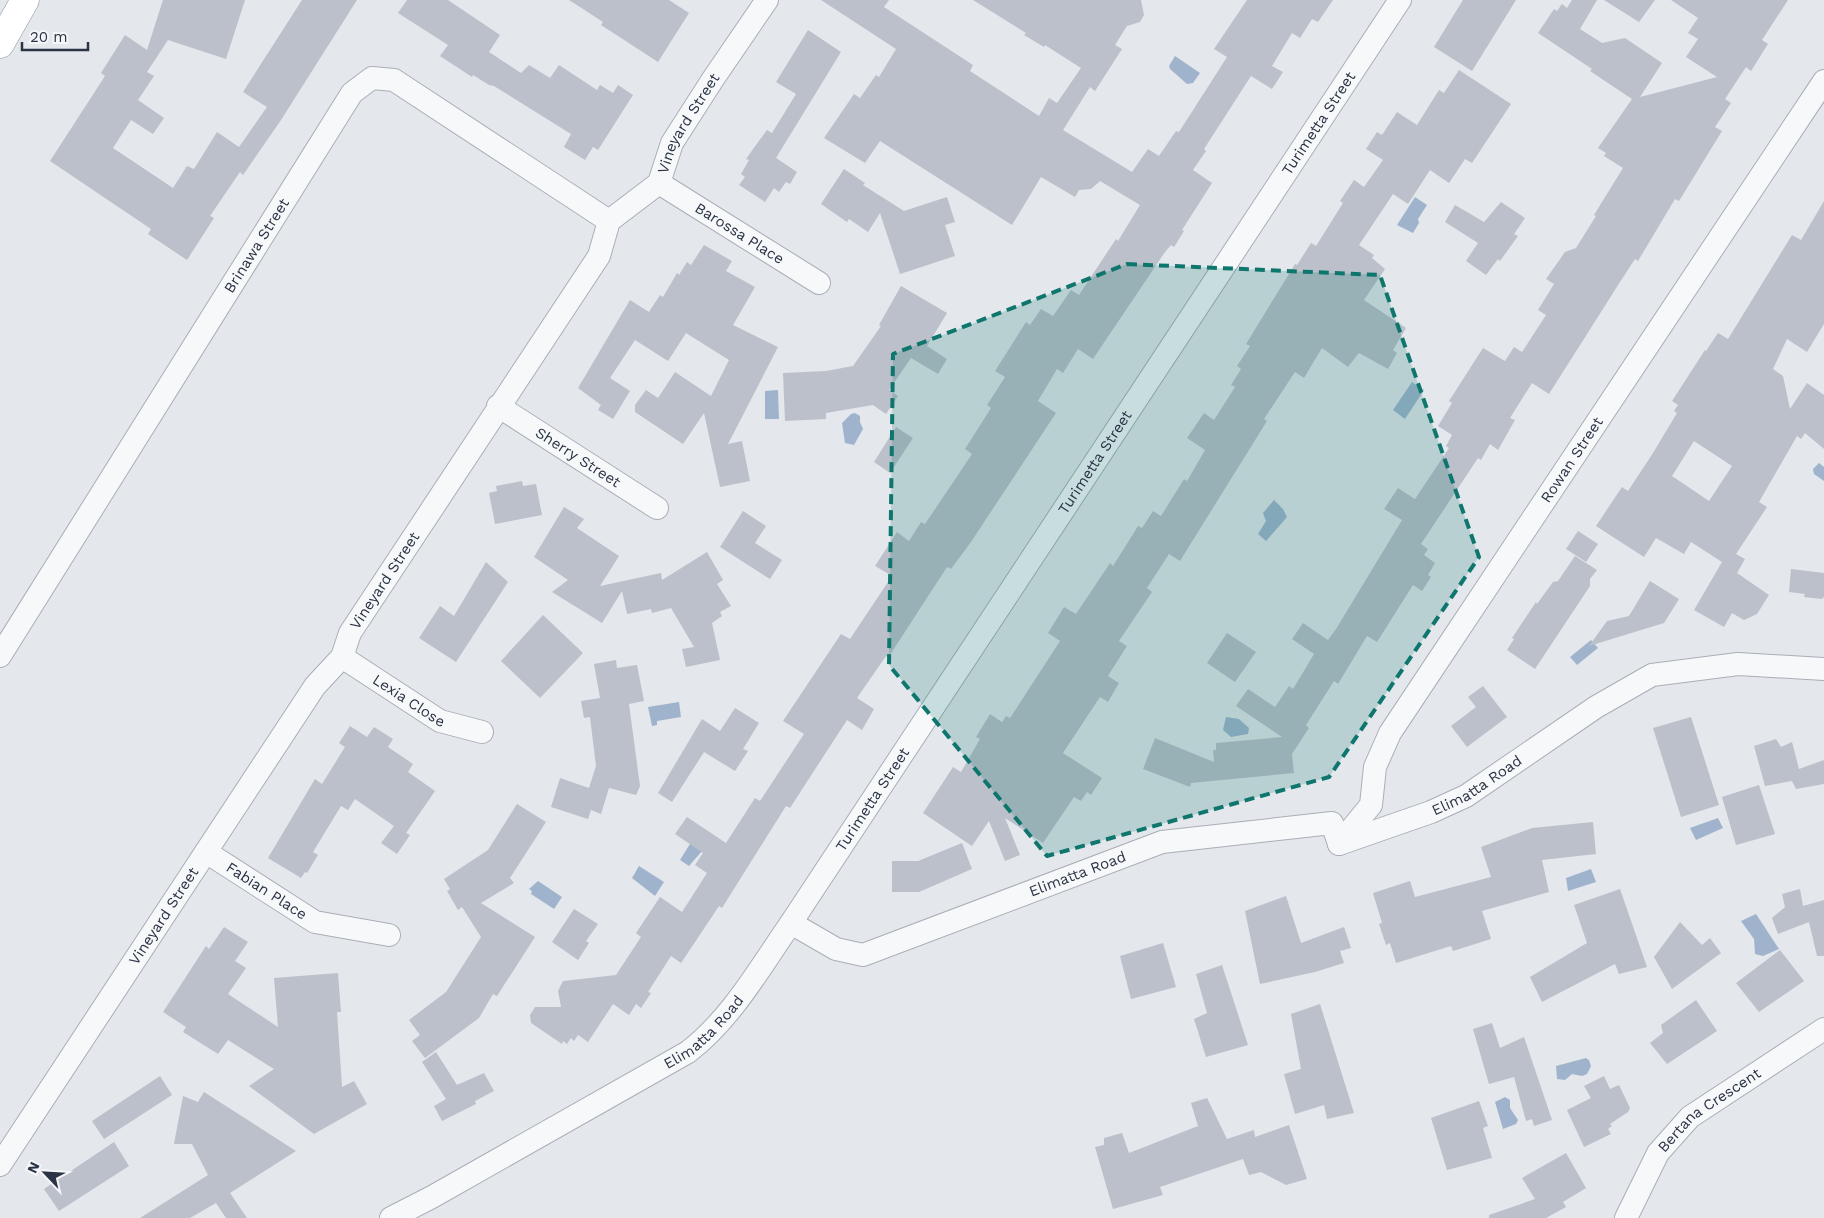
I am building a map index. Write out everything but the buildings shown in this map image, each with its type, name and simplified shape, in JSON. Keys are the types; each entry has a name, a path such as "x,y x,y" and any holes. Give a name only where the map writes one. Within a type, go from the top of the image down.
{"highway":[{"path":"0,44 25,0"}],"street":[{"name":"Vineyard Street","path":"0,1165 315,686 342,657 350,633 600,253 609,220 659,183 672,143 767,0"},
{"name":"Turimetta Street","path":"791,923 1400,0"},
{"name":"Brinawa Street","path":"0,656 352,93 372,78 394,80 609,220"},
{"name":"Rowan Street","path":"1339,844 1371,805 1375,767 1390,733 1824,81"},
{"name":"Barossa Place","path":"659,183 819,283"},
{"name":"Sherry Street","path":"498,406 657,508"},
{"name":"Lexia Close","path":"342,657 440,721 482,732"},
{"name":"Elimatta Road","path":"391,1218 432,1197 688,1052 708,1037 729,1014 791,923 836,950 863,955 1162,842 1332,823 1339,844 1432,812 1473,792 1596,707 1652,675 1738,664 1824,669"},
{"name":"Fabian Place","path":"206,852 315,922 389,935"},
{"name":"Bertana Crescent","path":"1626,1218 1658,1153 1690,1117 1824,1029"}],"highlighted area":[{"path":"1127,264 1380,275 1479,557 1329,777 1047,856 889,665 893,354"}],"water":[{"path":"1175,56 1200,73 1193,83 1187,84 1170,69 1169,66"},
{"path":"1415,197 1427,205 1418,219 1419,223 1413,233 1397,225"},
{"path":"1412,382 1424,390 1405,419 1393,410"},
{"path":"778,390 779,419 765,419 765,391"},
{"path":"855,413 860,416 863,429 854,445 845,443 842,423 851,414"},
{"path":"1819,463 1824,467 1824,481 1814,474 1813,469"},
{"path":"1274,500 1283,509 1287,517 1266,541 1258,534 1266,521 1263,513"},
{"path":"1591,640 1598,648 1577,665 1570,657"},
{"path":"679,702 681,717 657,721 657,725 652,726 648,707"},
{"path":"1226,717 1239,719 1249,728 1248,734 1231,737 1223,730"},
{"path":"1718,818 1723,828 1696,840 1690,828"},
{"path":"698,831 702,851 689,866 680,860"},
{"path":"639,866 664,882 655,896 632,878"},
{"path":"1591,869 1596,882 1568,891 1566,878"},
{"path":"538,881 562,897 554,909 531,894 532,891 529,889"},
{"path":"1756,914 1779,949 1763,956 1755,954 1754,939 1741,921"},
{"path":"1586,1058 1591,1066 1587,1074 1582,1076 1572,1074 1565,1080 1557,1079 1556,1066"},
{"path":"1505,1097 1510,1100 1510,1108 1518,1120 1516,1124 1503,1129 1495,1102"}]}
